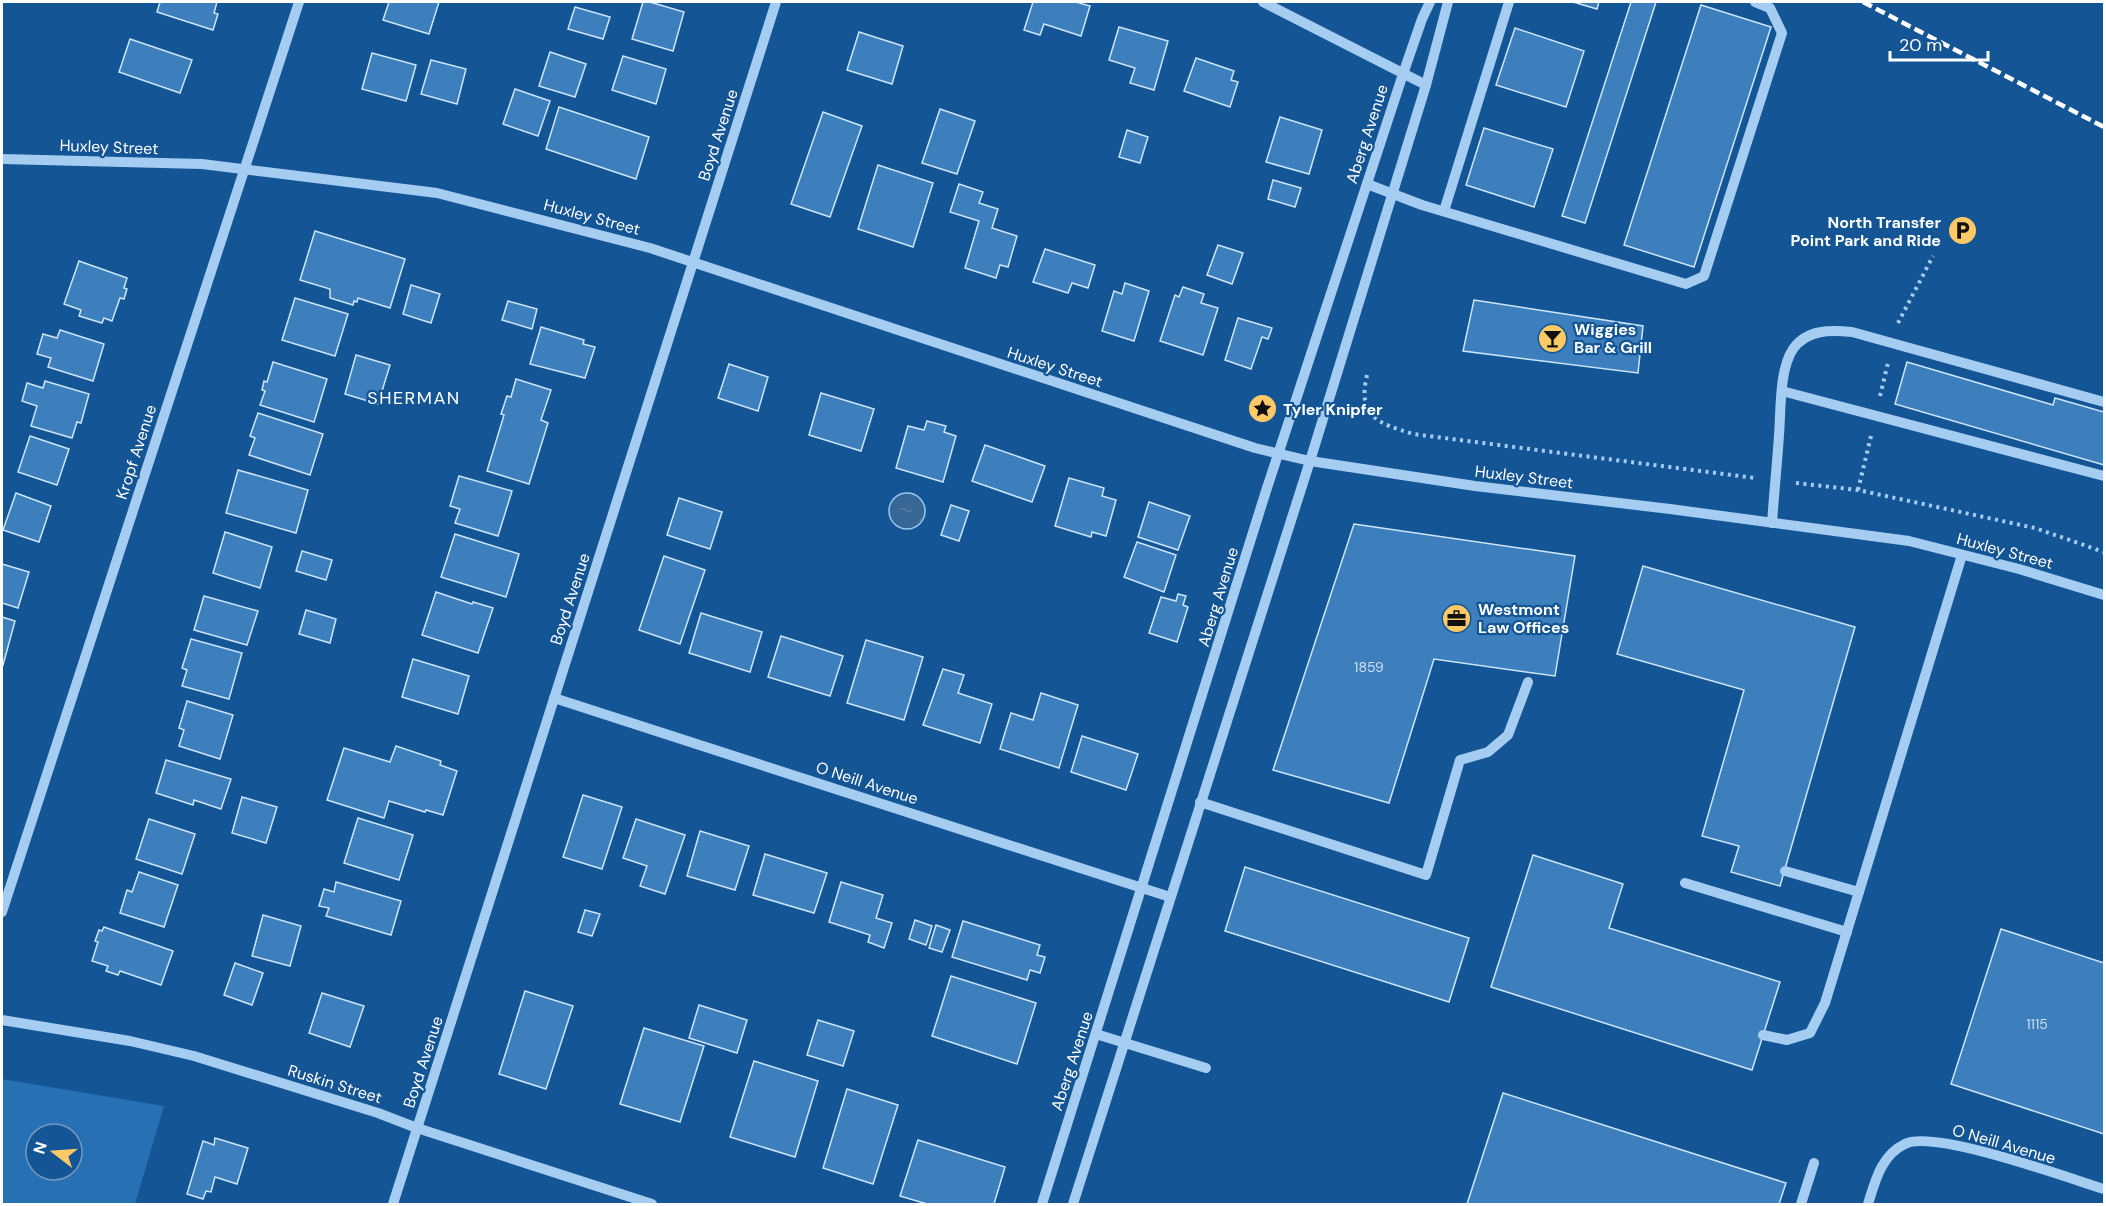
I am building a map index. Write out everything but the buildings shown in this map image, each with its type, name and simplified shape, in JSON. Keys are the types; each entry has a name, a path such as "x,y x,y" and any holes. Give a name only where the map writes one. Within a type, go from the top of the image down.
{"street":[{"name":"Kropf Avenue","path":"2,912 299,2"},
{"name":"Boyd Avenue","path":"393,1204 776,2"},
{"path":"1263,2 1426,85"},
{"name":"Aberg Avenue","path":"1042,1204 1278,454 1403,74 1430,2"},
{"path":"1073,1204 1310,461 1426,85 1448,2"},
{"path":"1444,211 1509,2"},
{"path":"1367,184 1444,211 1686,284 1704,276 1782,33 1770,8 1755,2"},
{"name":"Huxley Street","path":"2,159 202,164 437,193 638,245 693,262 1278,454 1474,486 1909,541 2019,569 2104,595"},
{"path":"1772,523 1786,363 1794,348 1812,334 1827,330 1852,332 2104,402"},
{"path":"1782,391 2104,476"},
{"path":"1762,1035 1786,1040 1810,1033 1825,1003 1962,555"},
{"path":"1200,802 1426,875 1460,760 1488,752 1508,735 1528,682"},
{"name":"O Neill Avenue","path":"555,698 1170,897"},
{"path":"1785,871 1859,892"},
{"path":"1685,883 1847,932"},
{"name":"Ruskin Street","path":"2,1020 130,1041 194,1056 378,1113 417,1128 652,1204"},
{"path":"1096,1034 1206,1068"},
{"name":"O Neill Avenue","path":"1868,1204 1880,1170 1888,1157 1913,1141 1945,1143 1969,1148 2104,1189"},
{"path":"1801,1204 1814,1163"}],"path":[{"path":"1858,490 1898,324 1934,256"},
{"path":"1367,375 1363,391 1364,403 1374,418 1388,426 1413,434 1858,490 2035,528 2104,552"}],"shaded area":[{"path":"2,1079 164,1106 135,1204 2,1204"}],"water":[{"path":"907,493 920,498 925,511 920,524 907,529 894,524 889,511 894,498"}],"railway":[{"path":"1863,2 2104,127"}],"place":[{"name":"North Transfer Point Park and Ride","path":"1962,231"},
{"name":"Wiggies Bar & Grill","path":"1553,338"},
{"name":"Tyler Knipfer","path":"1262,409"},
{"name":"Westmont Law Offices","path":"1457,618"}],"district":[{"name":"SHERMAN","path":"414,398"}]}
